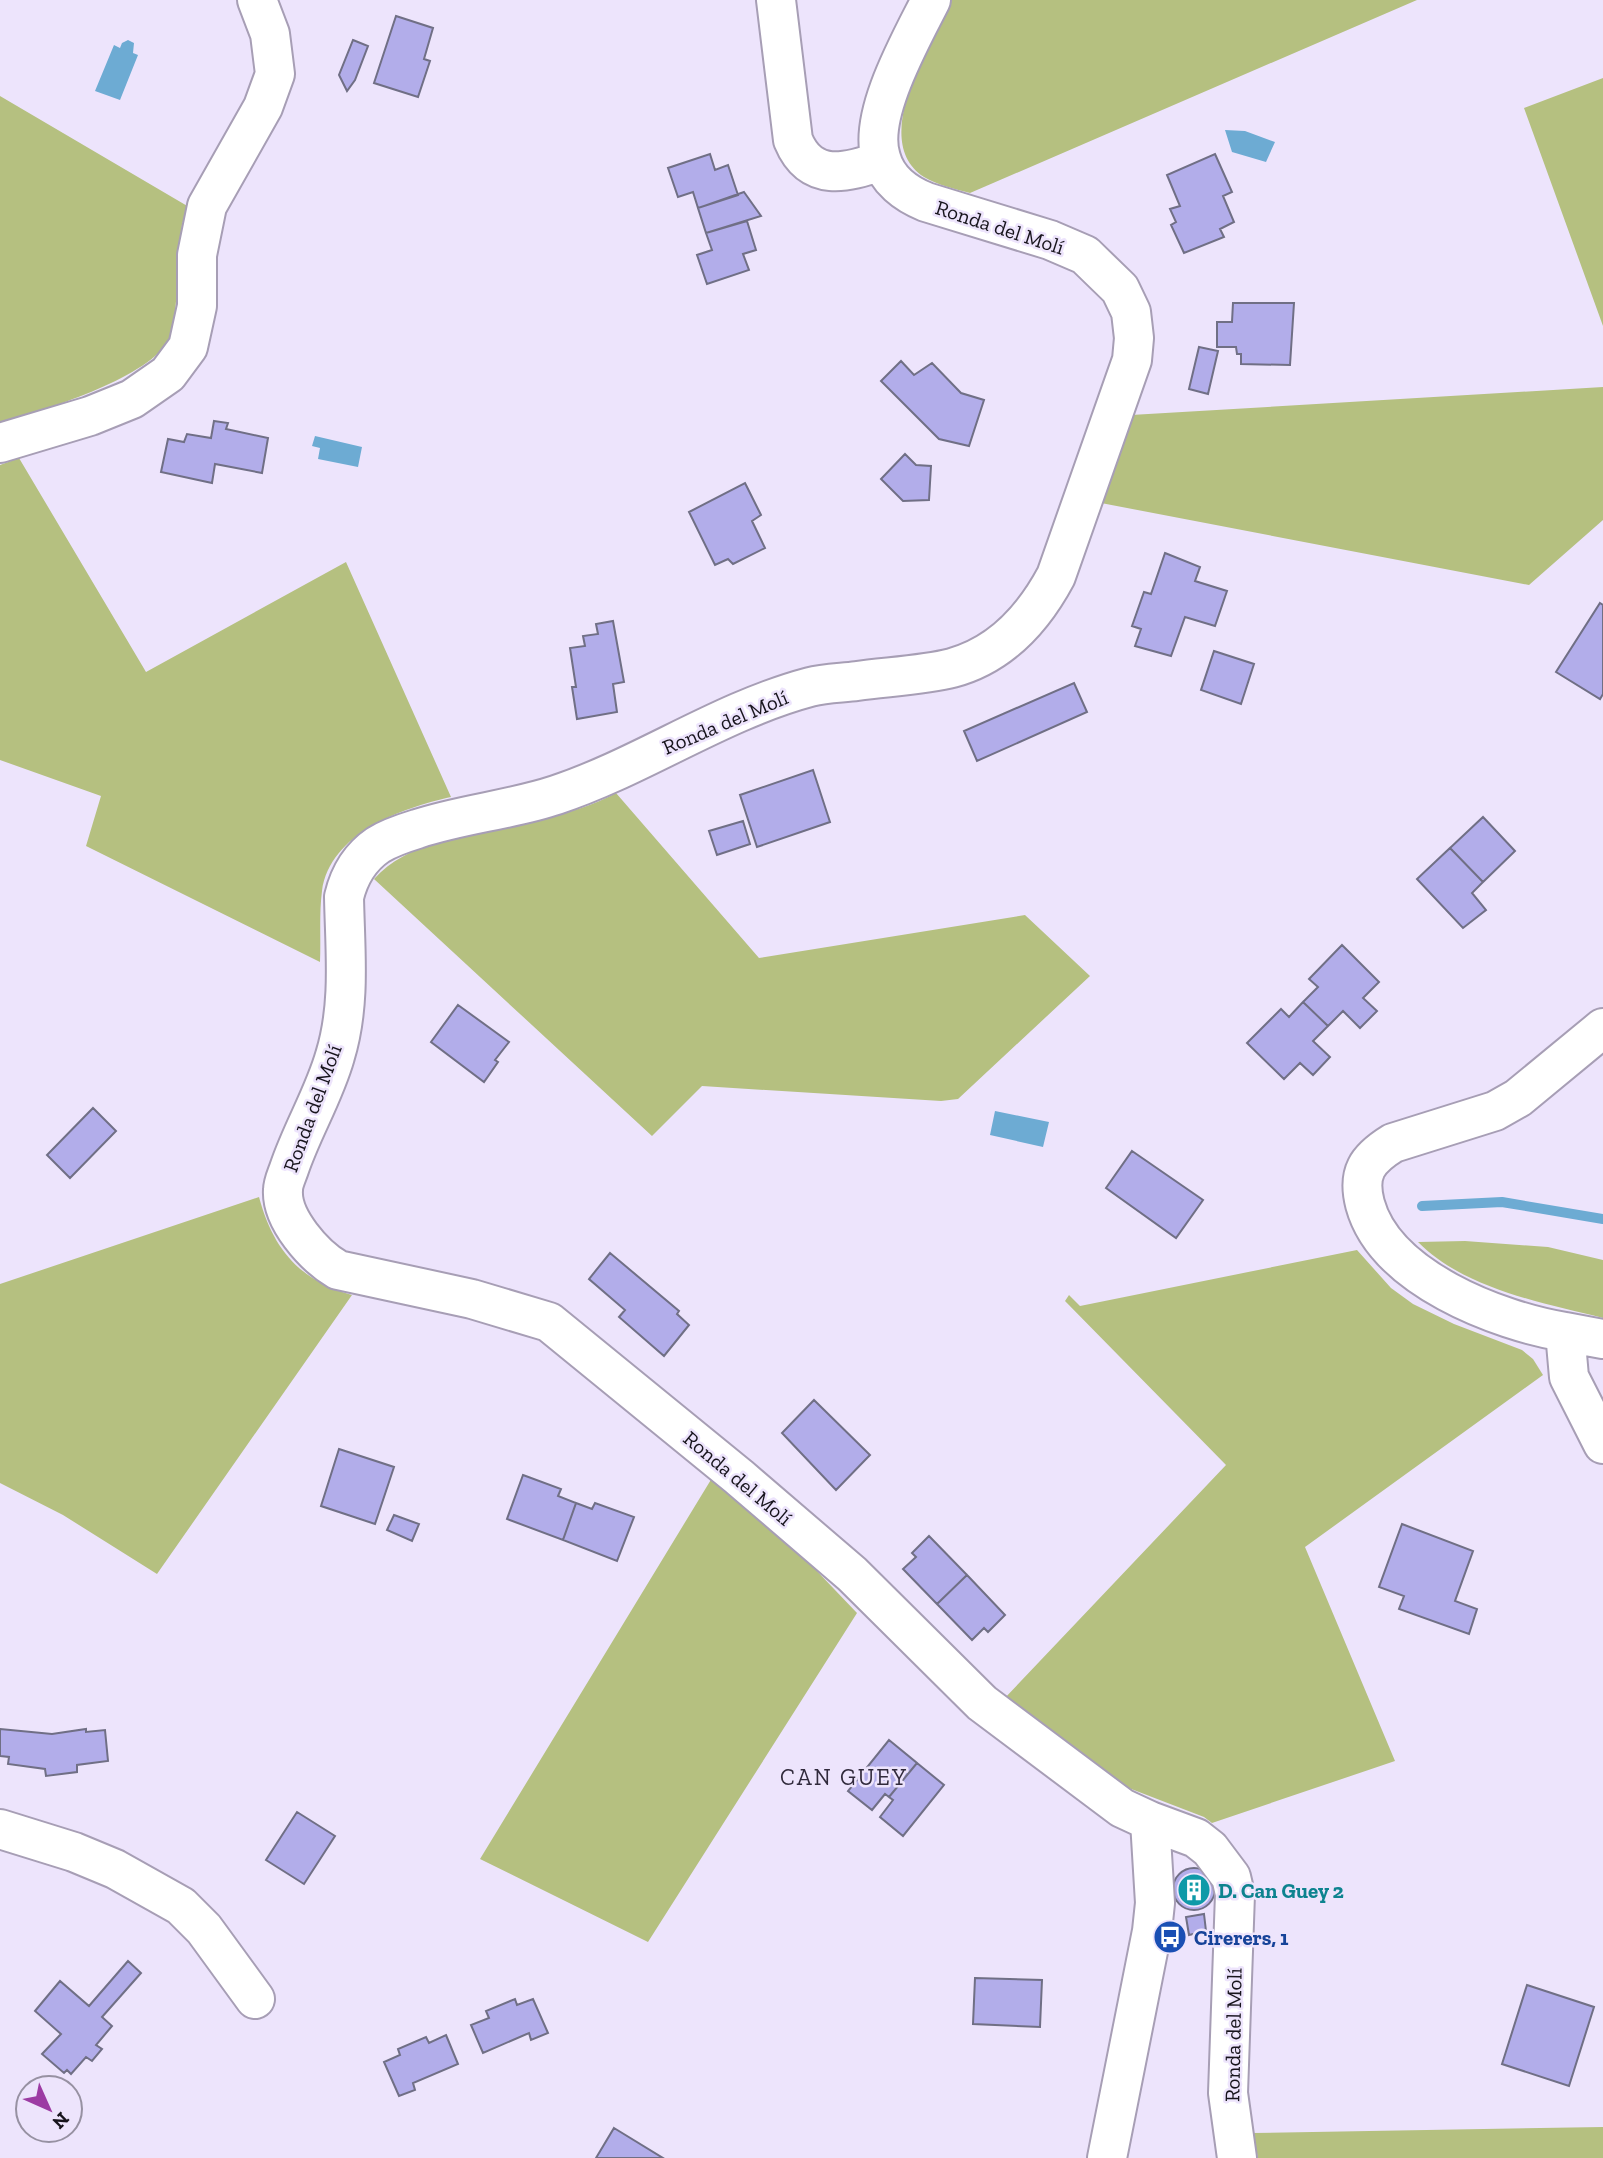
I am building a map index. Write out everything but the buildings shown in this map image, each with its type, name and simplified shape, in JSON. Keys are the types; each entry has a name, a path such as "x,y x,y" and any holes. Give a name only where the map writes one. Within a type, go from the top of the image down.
{"street":[{"path":"0,443 90,416 132,399 168,374 188,347 197,306 197,256 207,206 263,107 275,74 270,34 257,0"},
{"path":"776,0 793,141 798,153 809,163 824,171 841,173 881,161 879,129 887,100 900,61 931,0"},
{"name":"Ronda del Molí","path":"881,161 899,186 919,199 1049,240 1085,255 1120,289 1131,312 1134,338 1132,359 1060,565 1042,601 1026,623 981,657 951,668 812,687 745,709 602,778 554,796 427,826 379,845 360,862 347,883 344,897 346,999 336,1055 320,1098 294,1153 282,1190 288,1216 299,1233 319,1257 338,1270 472,1299 549,1322 739,1477 852,1574 982,1703 1122,1808 1196,1838 1210,1849 1231,1877 1235,1894 1228,2093 1237,2158"},
{"path":"1603,1028 1518,1098 1495,1111 1393,1143 1380,1151 1368,1163 1361,1187 1368,1214 1382,1237 1421,1275 1445,1291 1483,1309 1542,1328 1603,1339"},
{"path":"1565,1332 1569,1377 1603,1444"},
{"path":"1107,2158 1152,1931 1155,1903 1150,1821"},
{"path":"0,1829 74,1852 115,1869 181,1906 204,1930 256,1999"}],"green space":[{"path":"952,0 1417,0 970,193 940,185 924,177 908,161 902,140 903,116 909,91"},
{"path":"1603,78 1603,326 1524,108"},
{"path":"0,96 189,207 182,224 174,327 168,342 155,356 115,381 66,402 0,423"},
{"path":"1603,387 1603,520 1529,585 1101,503 1131,415"},
{"path":"19,458 146,672 346,562 451,797 411,808 371,826 339,853 328,871 322,891 320,962 86,846 101,796 0,760 0,465"},
{"path":"616,793 759,958 1025,915 1090,976 958,1099 941,1101 702,1086 652,1136 374,879 391,864 432,844 545,819 590,805"},
{"path":"259,1197 272,1232 291,1260 317,1281 352,1295 157,1574 63,1515 0,1483 0,1284"},
{"path":"1465,1241 1548,1247 1603,1260 1603,1318 1504,1292 1457,1271 1418,1242"},
{"path":"1357,1250 1391,1288 1413,1304 1454,1324 1522,1350 1533,1359 1543,1375 1305,1547 1395,1761 1212,1823 1204,1817 1126,1787 1003,1700 1226,1465 1065,1301 1069,1295 1080,1306"},
{"path":"712,1478 813,1567 857,1613 648,1942 480,1859"},
{"path":"1603,2127 1603,2158 1258,2158 1253,2133"}],"water":[{"path":"128,40 134,43 133,53 138,55 120,100 95,91 114,45 120,48 122,43"},
{"path":"1225,130 1245,131 1275,142 1266,162 1232,152"},
{"path":"315,436 362,447 358,467 318,459 320,448 312,446"},
{"path":"995,1111 1049,1122 1043,1147 990,1135"}],"waterway":[{"path":"1422,1206 1502,1202 1603,1219"}],"place":[{"name":"D. Can Guey 2","path":"1194,1890"},
{"name":"Cirerers, 1","path":"1170,1937"}],"district":[{"name":"CAN GUEY","path":"844,1777"}]}
